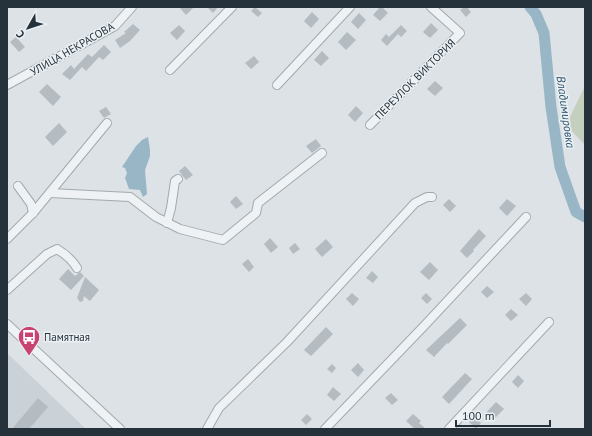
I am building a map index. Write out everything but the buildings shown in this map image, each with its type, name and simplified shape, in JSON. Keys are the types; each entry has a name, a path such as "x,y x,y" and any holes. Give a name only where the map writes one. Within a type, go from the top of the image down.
{"street":[{"name":"УЛИЦА НЕКРАСОВА","path":"7,85 114,26 132,7"},
{"path":"170,70 232,7"},
{"path":"278,85 350,7"},
{"name":"ПЕРЕУЛОК ВИКТОРИЯ","path":"370,125 460,33 431,7"},
{"path":"7,238 33,213 107,123"},
{"path":"50,193 130,197 156,217 167,223 180,229 223,240 256,213 258,203 322,153"},
{"path":"167,223 175,182 178,179"},
{"path":"18,186 31,204 33,213"},
{"path":"207,429 219,408 287,342 415,203 427,196 432,197"},
{"path":"325,429 526,218"},
{"path":"7,290 47,254 57,249 66,254 77,268"},
{"path":"449,429 548,322"},
{"path":"8,328 120,429"}],"shaded area":[{"path":"7,353 86,429 7,429"}],"green space":[{"path":"585,86 585,145 566,125"}],"water":[{"path":"148,137 150,156 145,170 147,194 143,197 140,190 129,189 125,178 127,173 125,168 122,167 136,146"}],"waterway":[{"name":"Владимировка","path":"530,7 536,14 544,33 551,107 560,167 576,212 585,217"}],"place":[{"name":"Памятная","path":"29,356"}]}
